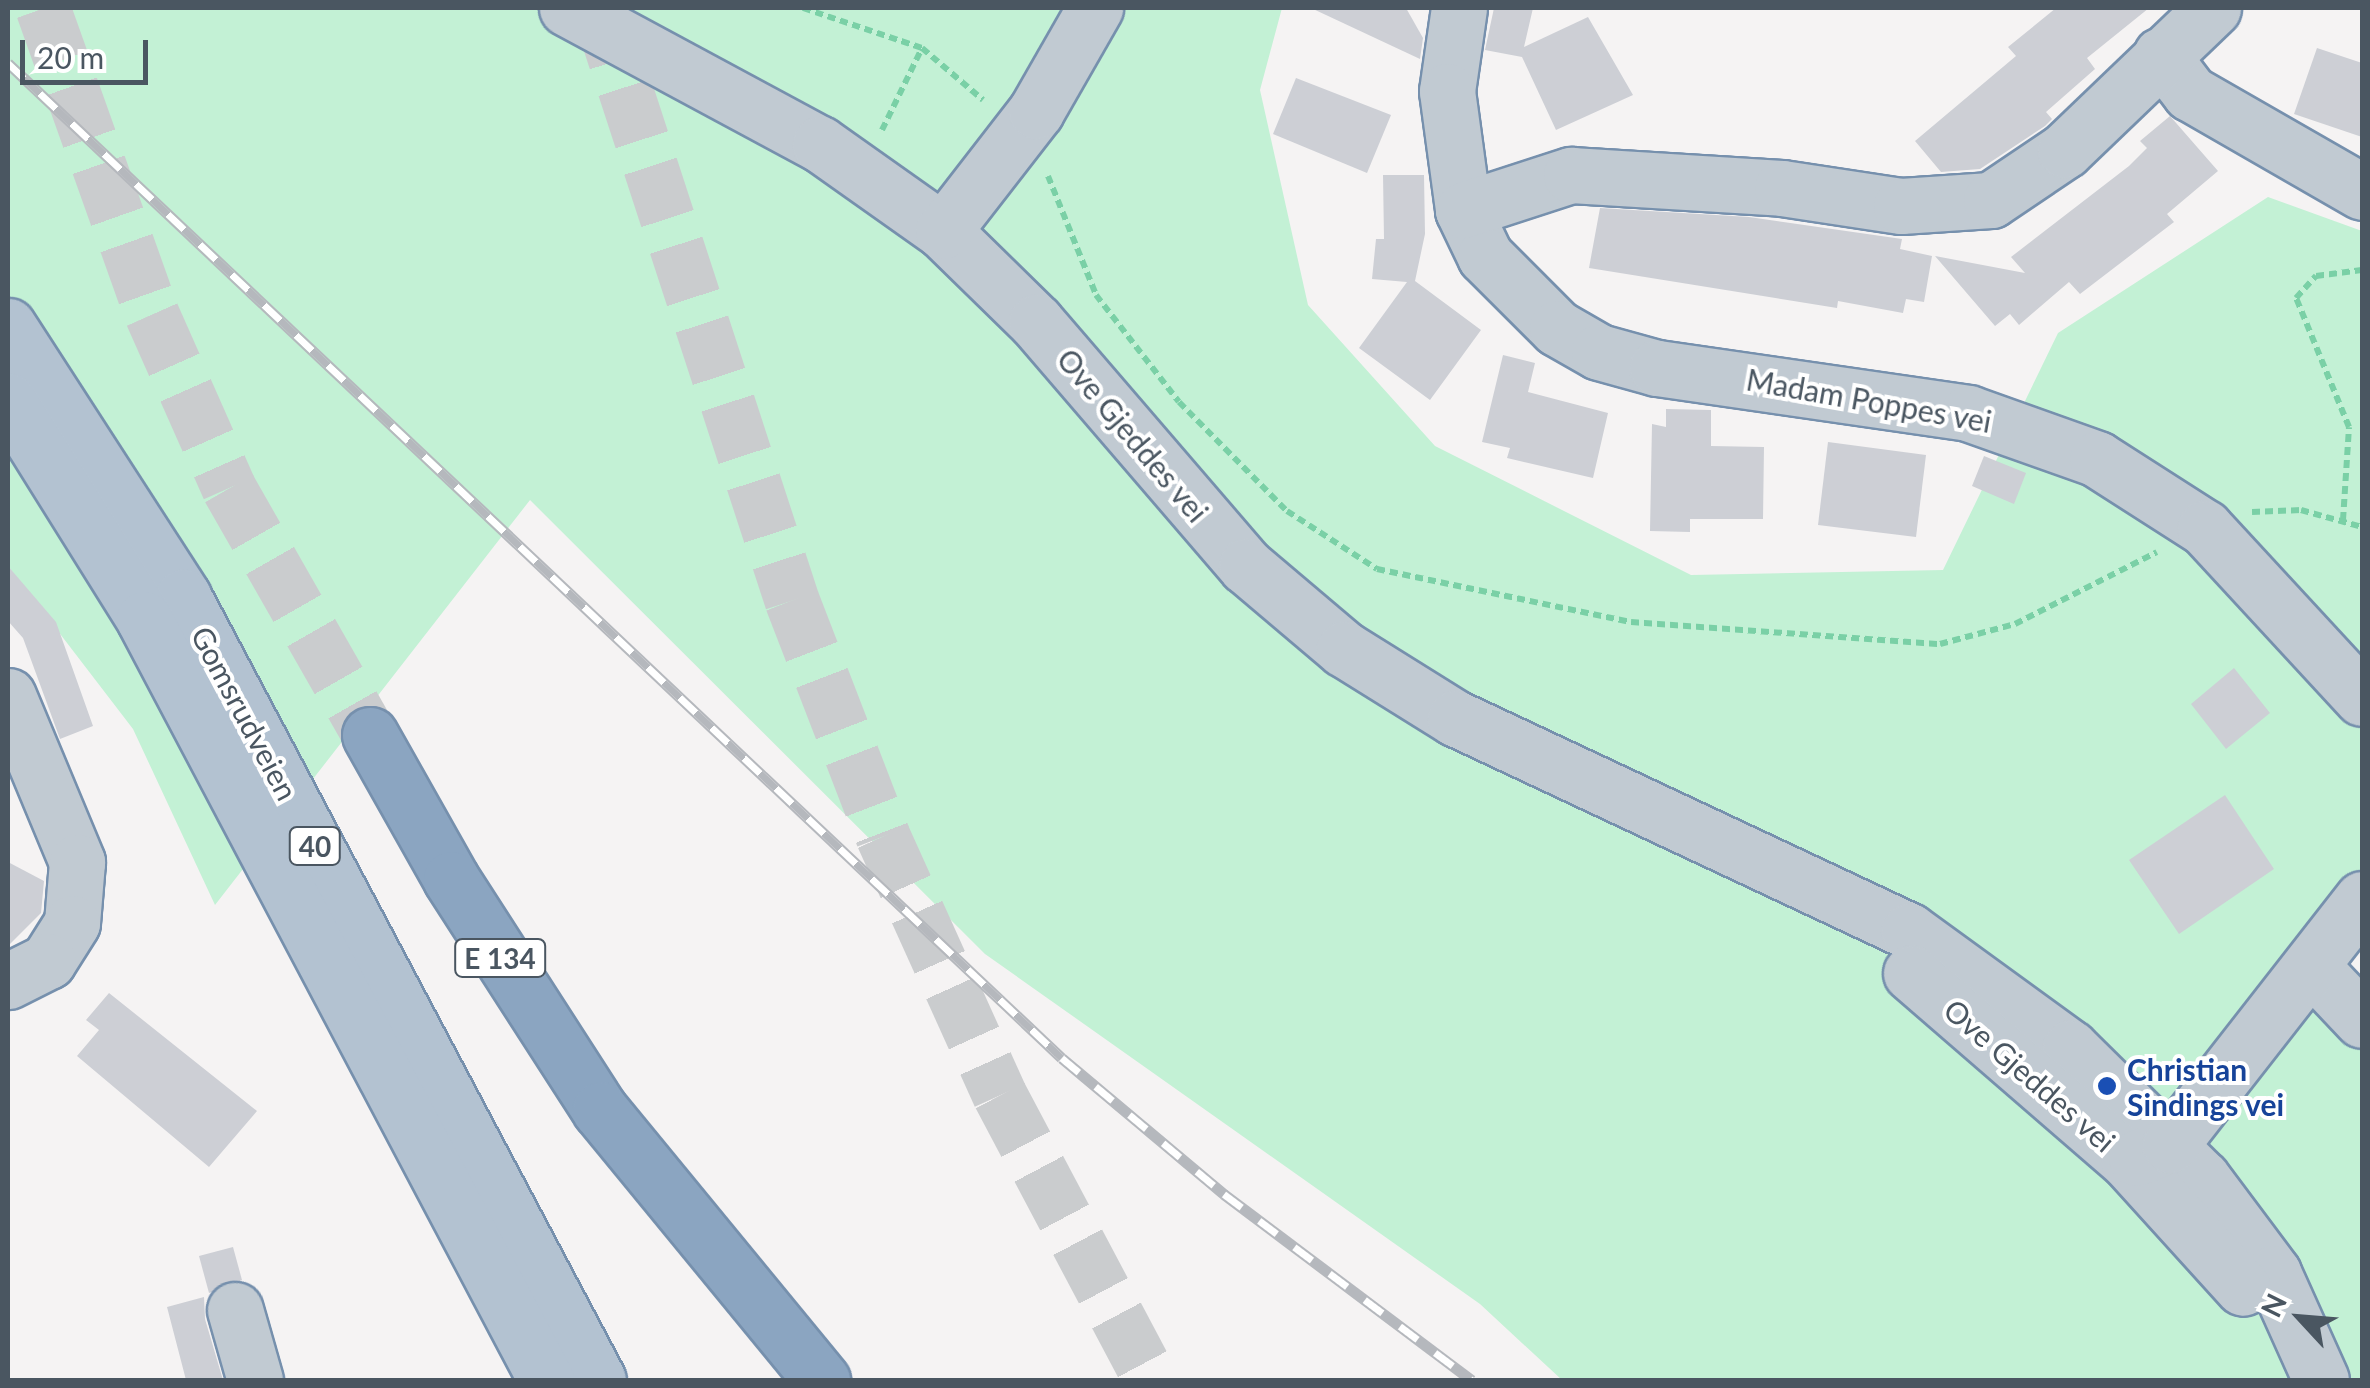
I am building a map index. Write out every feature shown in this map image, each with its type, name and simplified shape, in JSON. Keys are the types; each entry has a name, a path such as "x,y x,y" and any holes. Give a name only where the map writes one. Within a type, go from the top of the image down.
{"highway":[{"name":"E 134","path":"370,735 451,880 600,1110 822,1380"}],"main road":[{"name":"Gomsrudveien","path":"8,326 183,597 598,1380"},
{"name":"Gomsrudveien","path":"8,401 144,619 546,1380"}],"street":[{"name":"Ove Gjeddes vei","path":"567,8 860,171 942,231 1036,322 1246,566 1344,649 1455,718 1710,843 1902,966 2147,1140 2314,1368"},
{"path":"942,231 1036,111 1094,8"},
{"name":"Madam Poppes vei","path":"1459,8 1447,91 1463,210 1485,256 1519,298 1600,352 1986,418 2097,460 2205,528 2362,698"},
{"path":"1463,210 1570,175 1782,188 1902,206 1990,200 2066,150 2212,8"},
{"path":"2161,54 2202,101 2362,192"},
{"path":"8,696 77,862 72,923 48,962 8,981"},
{"path":"2147,1140 2235,1053 2311,966 2362,899"},
{"path":"2311,966 2362,1020"},
{"path":"235,1310 255,1380"}],"path":[{"path":"803,8 922,48 994,112"},
{"path":"860,171 922,48"},
{"path":"1044,170 1096,294 1158,376 1287,510 1377,569 1631,622 1940,644 2016,624 2205,528 2261,508 2342,520 2362,527"},
{"path":"2342,520 2349,428 2296,298 2316,276 2362,270"}],"green space":[{"path":"8,8 1282,8 1260,90 1308,305 1435,446 1691,575 1943,570 2058,333 2268,197 2362,231 2362,926 2319,973 2362,1015 2362,1380 1562,1380 1480,1304 985,954 530,500 215,905 133,729 8,566"}],"building":[{"path":"1311,8 1406,8 1423,38 1420,59"},
{"path":"1494,8 1533,8 1524,47 1588,17 1633,95 1556,130 1522,57 1485,50"},
{"path":"2056,8 2149,8 2087,58 2095,69 2046,112 2052,119 2045,126 1980,169 1941,172 1915,141 2016,56 2008,47"},
{"path":"2317,48 2362,63 2362,137 2294,114"},
{"path":"1296,78 1391,115 1367,173 1273,134"},
{"path":"2170,116 2218,171 2167,214 2174,222 2080,294 2069,282 2019,325 2010,314 1995,326 1935,256 2025,273 2011,257 2129,166 2147,148 2140,141"},
{"path":"1383,175 1424,175 1425,234 1415,281 1481,330 1430,400 1359,348 1407,282 1372,279 1376,239 1384,239"},
{"path":"1600,208 1749,217 1902,239 1900,249 1932,256 1924,302 1906,299 1903,313 1838,301 1837,308 1589,268"},
{"path":"1503,355 1535,363 1528,392 1608,413 1593,478 1507,458 1510,448 1482,442"},
{"path":"1666,409 1711,410 1711,446 1764,447 1763,519 1690,519 1690,532 1650,531 1652,424 1666,427"},
{"path":"1828,442 1926,455 1916,537 1818,525"},
{"path":"1984,456 2026,473 2014,504 1972,486"},
{"path":"8,566 56,622 93,726 60,739 23,638 8,621"},
{"path":"2234,668 2270,713 2226,749 2191,704"},
{"path":"2225,795 2274,869 2179,934 2129,860"},
{"path":"8,862 44,881 41,913 8,946"},
{"path":"109,993 257,1111 209,1167 77,1056 99,1030 86,1020"},
{"path":"233,1247 242,1280 209,1293 199,1256"},
{"path":"204,1297 205,1319 223,1380 186,1380 167,1307"}],"tunnel":[{"path":"43,8 152,314 229,488 370,735"},
{"path":"599,8 792,600 883,836 1000,1095 1151,1380"}],"railway":[{"path":"8,63 1062,1058 1224,1194 1472,1380"}],"place":[{"name":"Christian Sindings vei","path":"2107,1086"}]}
